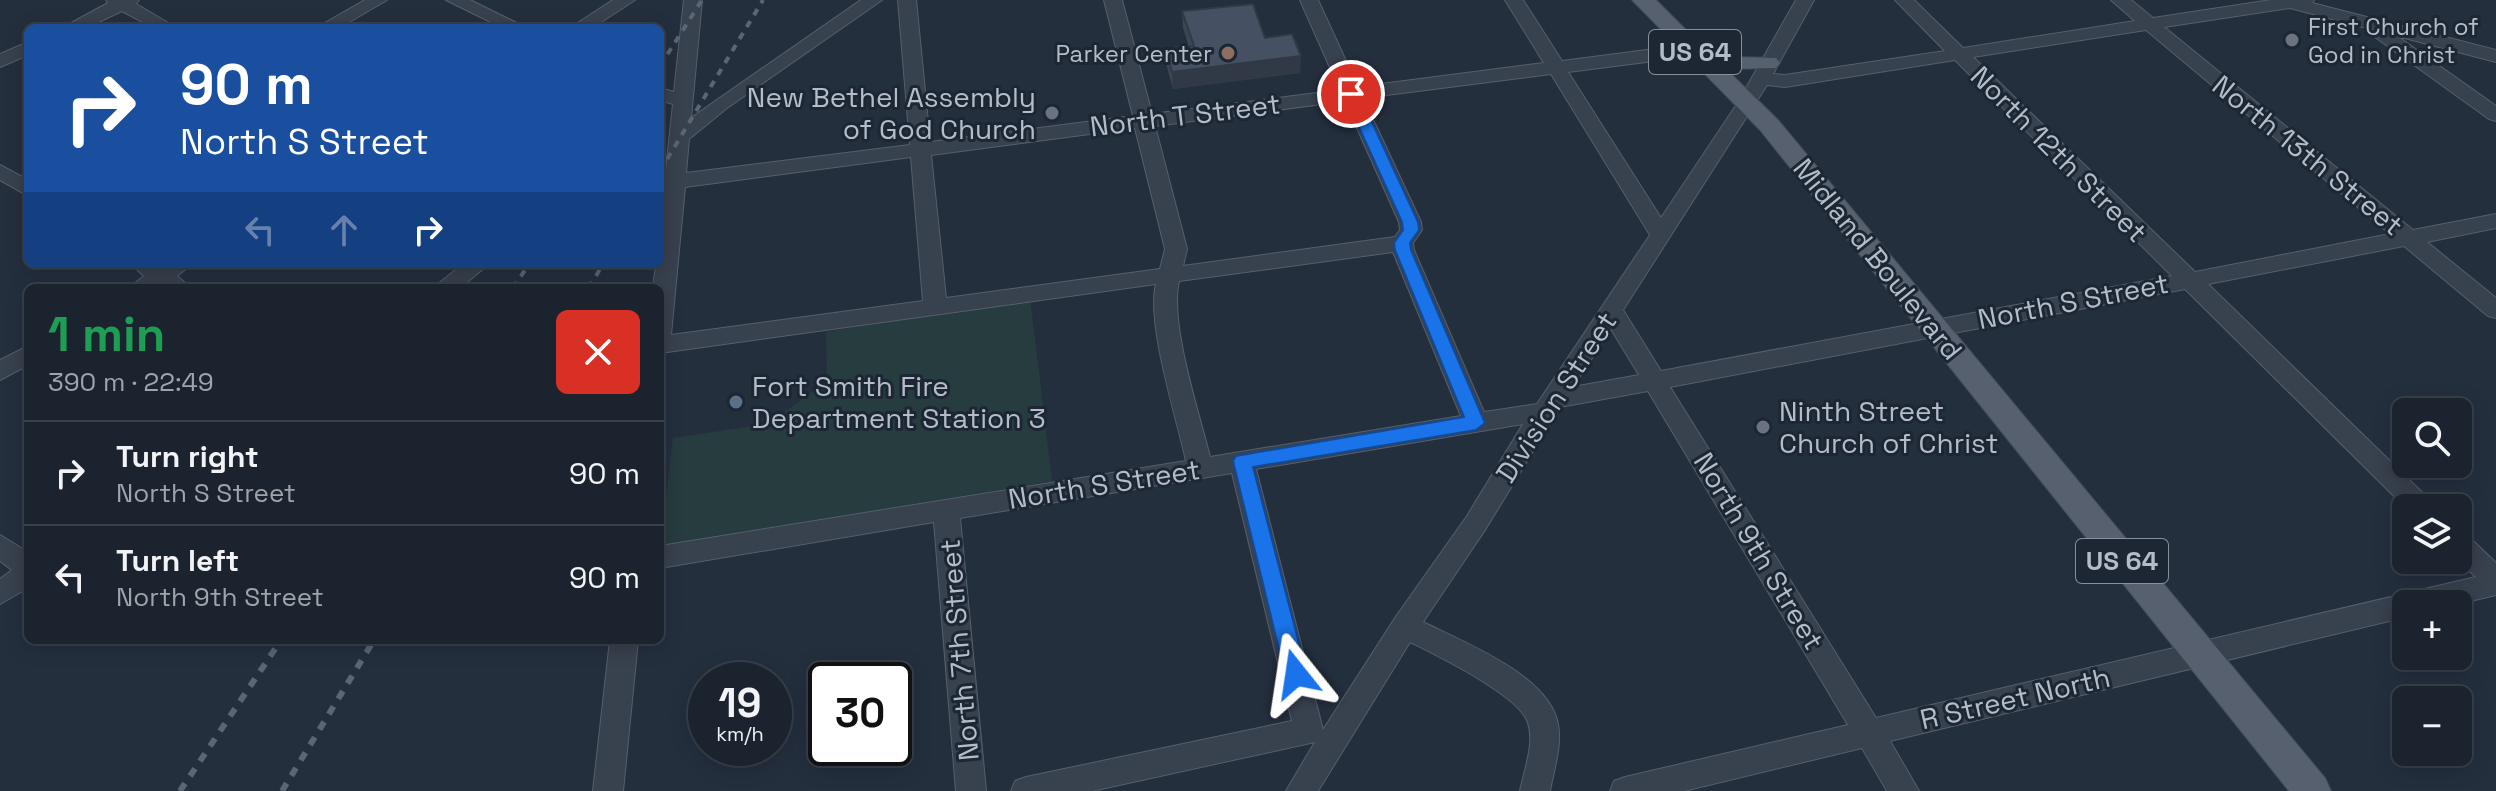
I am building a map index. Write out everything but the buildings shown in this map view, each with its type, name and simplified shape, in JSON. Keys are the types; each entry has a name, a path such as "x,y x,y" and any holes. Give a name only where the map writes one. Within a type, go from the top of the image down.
{"main road":[{"name":"Midland Boulevard","path":"1643,0 1769,125 2198,655 2312,791"},
{"path":"1697,53 1764,71"}],"street":[{"path":"333,24 378,0"},
{"path":"455,0 509,24"},
{"path":"586,24 626,0"},
{"path":"665,245 677,181 693,0"},
{"path":"682,135 720,104 873,0"},
{"path":"907,0 935,305"},
{"path":"1113,0 1176,249 1165,293 1169,332 1200,468"},
{"path":"664,344 1402,243 1411,230 1410,222 1309,0"},
{"path":"1514,0 1661,235"},
{"name":"Division Street","path":"1301,791 1320,737 1405,626 1476,523 1747,104 1805,0"},
{"name":"North 12th Street","path":"1904,0 2408,494"},
{"name":"North 13th Street","path":"2120,0 2496,310"},
{"path":"2334,0 2496,115"},
{"path":"79,24 122,1 161,24"},
{"path":"1764,71 1785,81 2292,1 2496,56"},
{"path":"0,61 24,50"},
{"name":"North T Street","path":"677,181 1556,68 1697,53"},
{"path":"664,95 685,102"},
{"path":"0,171 24,184"},
{"path":"0,199 24,187"},
{"name":"North S Street","path":"664,556 1476,423 1655,379 1934,330 2496,221"},
{"path":"1402,243 1476,423"},
{"path":"450,284 472,268"},
{"path":"151,270 174,284"},
{"name":"North 9th Street","path":"1612,311 1904,791"},
{"path":"0,371 24,356"},
{"path":"1026,791 1320,737 1242,461"},
{"name":"North 7th Street","path":"946,510 971,791"},
{"path":"0,546 24,564"},
{"path":"2472,557 2496,582"},
{"path":"0,593 24,577"},
{"name":"R Street North","path":"2466,590 2496,582"},
{"name":"R Street North","path":"1625,791 2392,609"},
{"path":"1405,626 1505,680 1539,709 1545,735 1535,791"},
{"path":"608,791 624,644"}],"green space":[{"path":"1030,297 1052,481 664,545 664,513 673,438 768,424 827,381 826,332"}],"railway":[{"path":"664,60 702,0"},
{"path":"664,164 763,0"},
{"path":"516,284 526,268"},
{"path":"591,284 601,268"},
{"path":"180,791 278,644"},
{"path":"282,791 372,644"}],"place":[{"name":"First Church of God in Christ","path":"2292,40"},
{"name":"Parker Center","path":"1228,53"},
{"name":"New Bethel Assembly of God Church","path":"1052,113"},
{"name":"Fort Smith Fire Department Station 3","path":"736,402"},
{"name":"Ninth Street Church of Christ","path":"1763,427"}],"route":[{"path":"1296,674 1242,461 1476,423 1403,250 1402,243 1411,230 1410,222 1351,94"}]}
